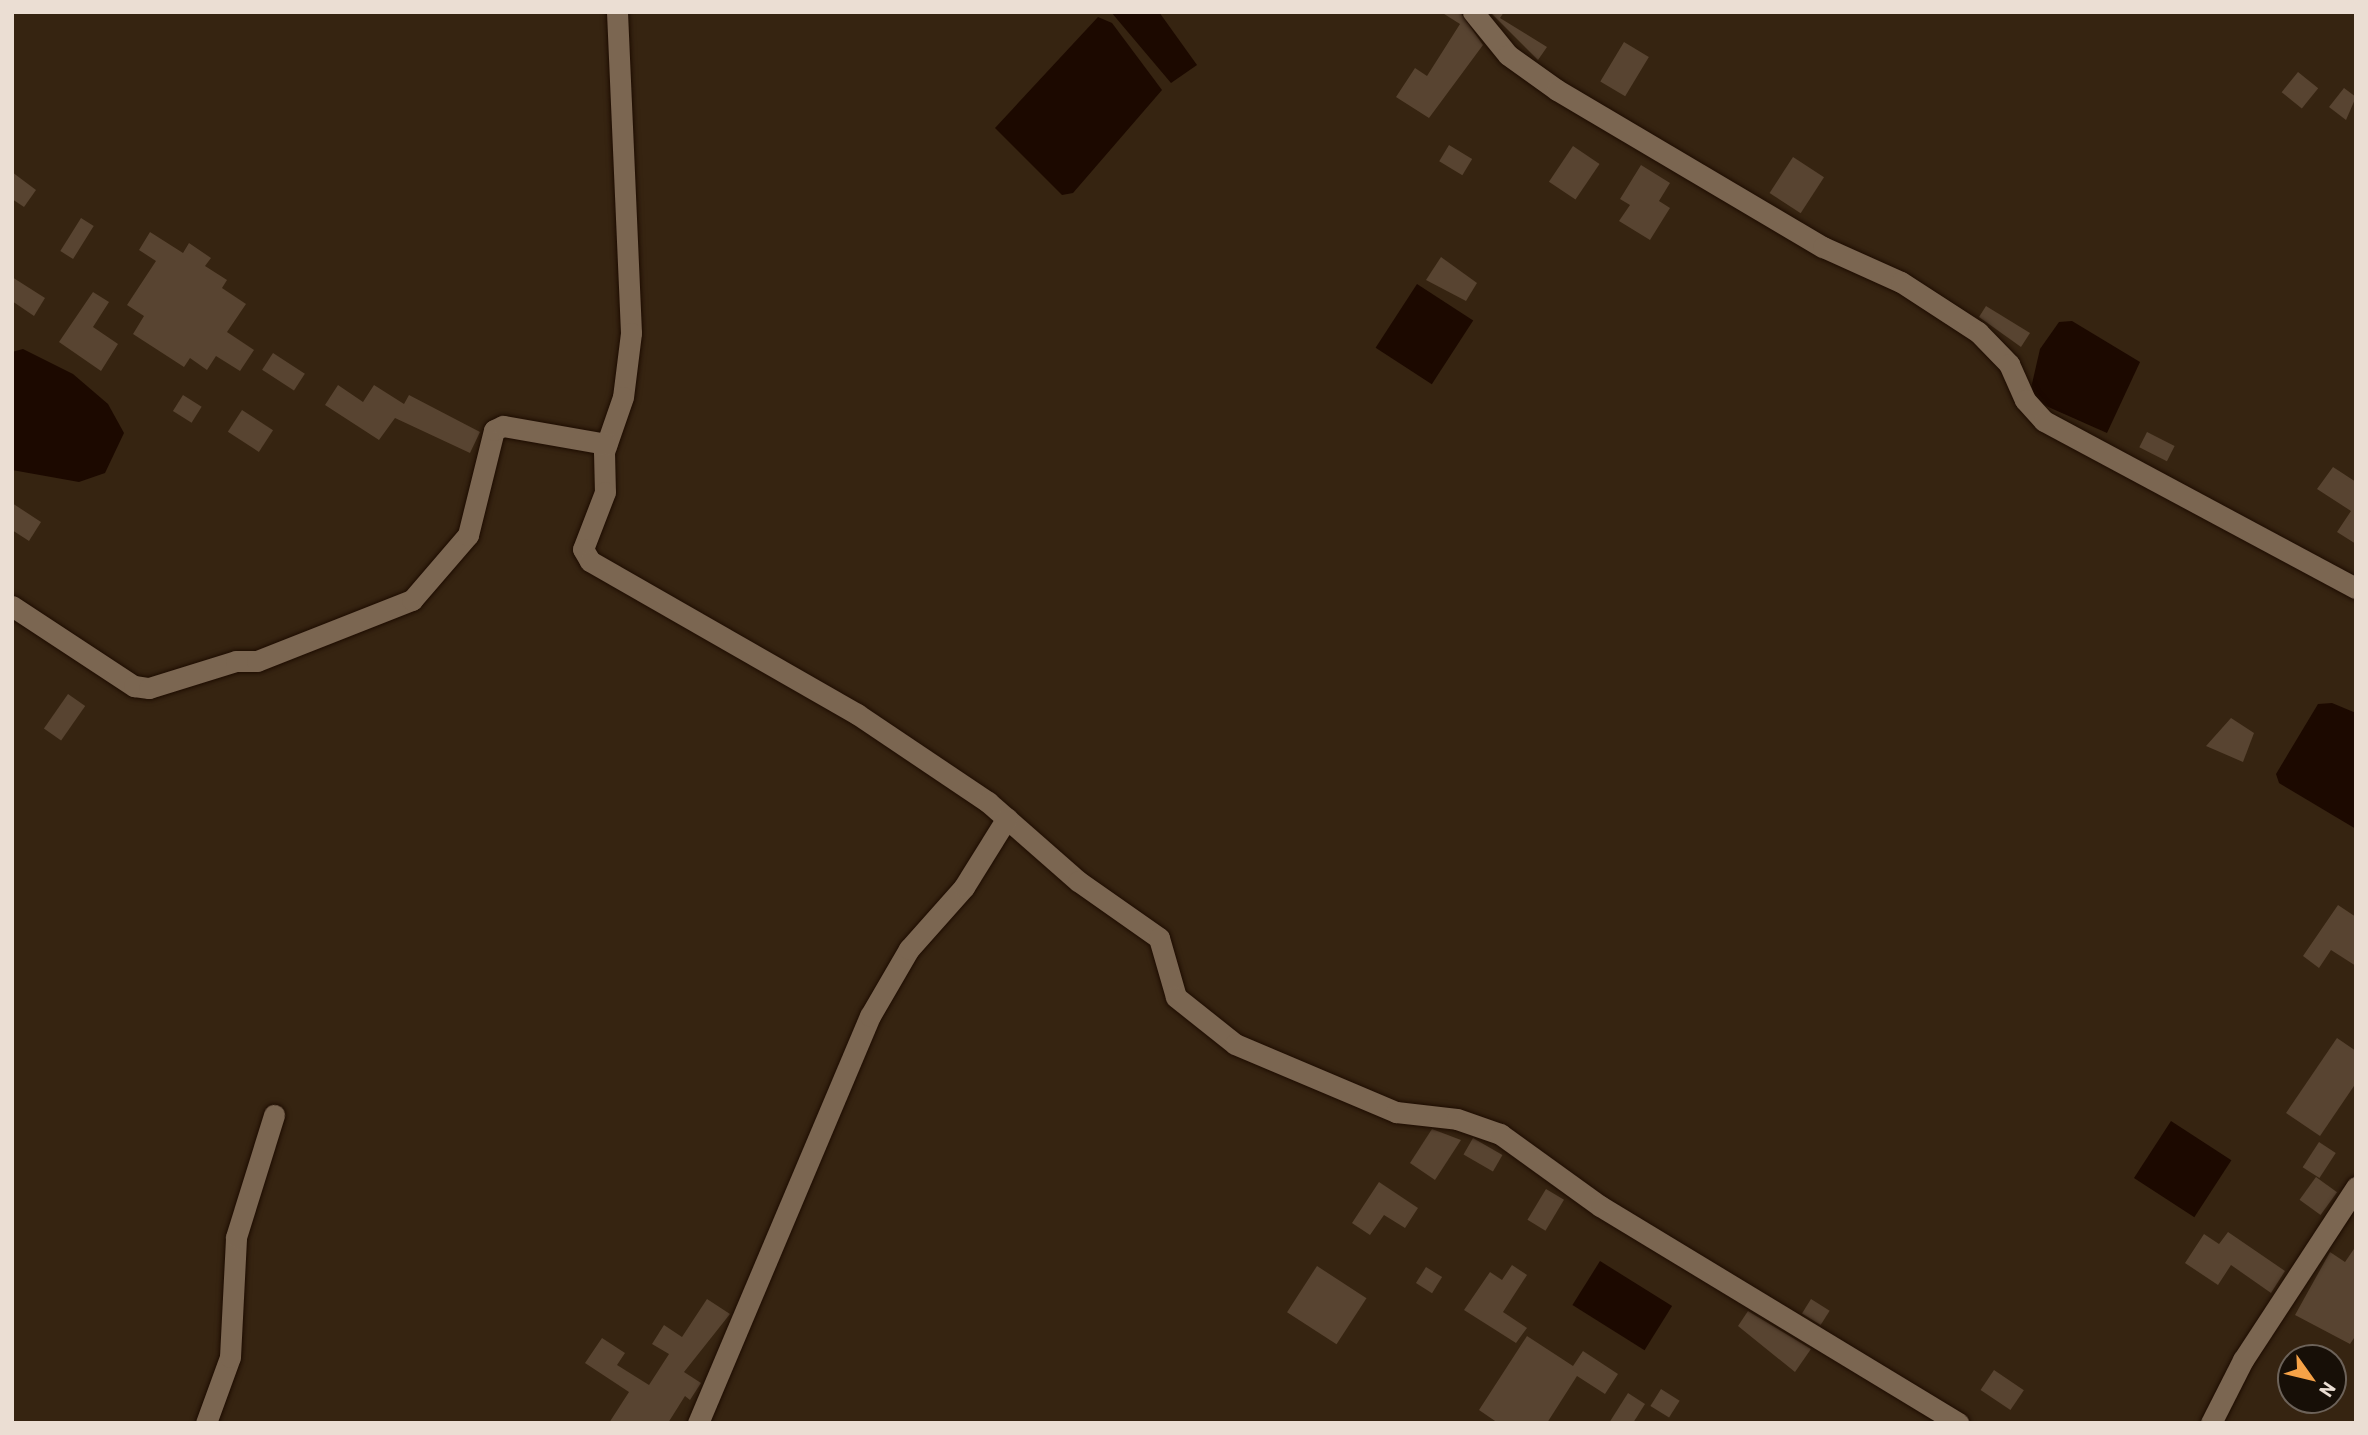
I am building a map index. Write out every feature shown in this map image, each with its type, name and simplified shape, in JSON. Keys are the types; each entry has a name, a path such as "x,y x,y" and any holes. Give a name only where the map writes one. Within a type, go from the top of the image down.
{"street":[{"path":"617,12 631,333 623,397 606,444 605,492 583,549 590,561 857,714 1007,818 1078,881 1159,938 1176,997 1235,1044 1396,1112 1457,1119 1500,1135 1600,1206 1959,1423"},
{"path":"1473,12 1508,55 1557,90 1823,247 1901,282 1978,332 2009,364 2025,401 2044,421 2356,588"},
{"path":"12,606 134,686 149,688 236,660 257,662 412,600 468,535 494,430 606,444"},
{"path":"698,1423 870,1016 909,949 964,887 1007,818"},
{"path":"206,1423 230,1357 236,1237 274,1115"},
{"path":"2211,1423 2243,1360 2356,1187"}],"shaded area":[{"path":"1111,12 1159,12 1197,65 1171,83"},
{"path":"1098,17 1112,23 1162,90 1073,193 1062,195 995,128"},
{"path":"1417,284 1473,320 1432,384 1376,348"},
{"path":"2072,321 2140,362 2107,433 2037,402 2031,388 2040,349 2059,322"},
{"path":"23,349 73,374 108,404 124,433 105,473 79,482 12,470 12,352"},
{"path":"2332,703 2356,713 2356,829 2279,783 2276,774 2318,704"},
{"path":"2171,1121 2231,1160 2194,1217 2134,1178"},
{"path":"1600,1261 1672,1306 1645,1350 1572,1305"}],"building":[{"path":"1441,12 1460,12 1483,45 1429,118 1396,97 1415,68 1427,76 1460,24"},
{"path":"1490,12 1504,12 1500,18 1547,47 1538,60"},
{"path":"1624,42 1649,57 1625,96 1600,81"},
{"path":"2298,72 2318,88 2302,109 2282,92"},
{"path":"2344,88 2356,97 2346,120 2329,107"},
{"path":"1449,145 1472,159 1462,175 1439,161"},
{"path":"1573,146 1600,164 1575,200 1549,182"},
{"path":"1793,157 1824,177 1801,213 1770,193"},
{"path":"1641,165 1670,183 1659,201 1670,208 1650,240 1619,221 1630,205 1620,199"},
{"path":"12,172 36,190 24,207 12,199"},
{"path":"81,218 94,226 73,259 60,251"},
{"path":"150,232 183,253 189,243 211,258 205,266 227,280 222,288 246,304 227,332 254,350 240,371 216,356 207,370 190,358 184,367 133,334 144,316 127,305 156,261 139,250"},
{"path":"1441,257 1477,283 1466,301 1426,280"},
{"path":"12,277 45,298 34,316 12,301"},
{"path":"93,292 109,302 93,327 118,344 101,371 59,342"},
{"path":"1986,306 2030,333 2021,347 1979,317"},
{"path":"273,353 305,374 294,390 262,370"},
{"path":"338,385 363,402 374,385 404,404 409,395 480,432 470,453 395,418 379,440 325,405"},
{"path":"183,395 202,407 192,423 173,411"},
{"path":"242,410 273,430 259,452 228,432"},
{"path":"2147,432 2175,446 2167,461 2139,447"},
{"path":"2333,467 2356,482 2356,544 2337,532 2351,511 2317,489"},
{"path":"12,503 41,522 29,541 12,530"},
{"path":"68,694 85,706 61,740 44,728"},
{"path":"2231,718 2254,733 2243,762 2206,746"},
{"path":"2338,905 2356,917 2356,966 2331,950 2319,968 2303,956"},
{"path":"2337,1038 2356,1051 2356,1083 2320,1136 2286,1113"},
{"path":"1432,1129 1461,1140 1435,1180 1410,1163"},
{"path":"1473,1138 1502,1155 1493,1171 1464,1154"},
{"path":"2319,1142 2336,1153 2319,1178 2303,1167"},
{"path":"2316,1177 2337,1192 2321,1215 2300,1200"},
{"path":"1379,1182 1418,1208 1405,1228 1384,1215 1370,1235 1352,1223"},
{"path":"1546,1189 1564,1200 1545,1231 1527,1220"},
{"path":"2228,1232 2285,1271 2271,1293 2231,1265 2218,1285 2185,1263 2204,1234 2219,1244"},
{"path":"2356,1246 2356,1335 2350,1344 2295,1315 2330,1252 2345,1262"},
{"path":"1512,1265 1527,1275 1503,1312 1527,1328 1516,1343 1464,1310 1490,1272 1502,1280"},
{"path":"1317,1266 1366,1298 1337,1344 1287,1312"},
{"path":"1426,1267 1442,1277 1432,1293 1416,1283"},
{"path":"707,1299 730,1314 684,1372 701,1383 690,1400 685,1396 668,1423 609,1423 629,1392 585,1363 602,1338 625,1353 617,1365 649,1385 669,1354 652,1344 664,1325 682,1337"},
{"path":"1811,1299 1830,1311 1821,1325 1802,1313"},
{"path":"1748,1311 1811,1349 1795,1372 1738,1326"},
{"path":"1527,1336 1573,1366 1583,1351 1618,1374 1605,1394 1577,1376 1547,1423 1498,1423 1479,1410"},
{"path":"1994,1370 2024,1390 2010,1410 1981,1390"},
{"path":"1661,1389 1680,1401 1669,1418 1650,1406"},
{"path":"1628,1393 1645,1404 1633,1423 1609,1423"}]}
